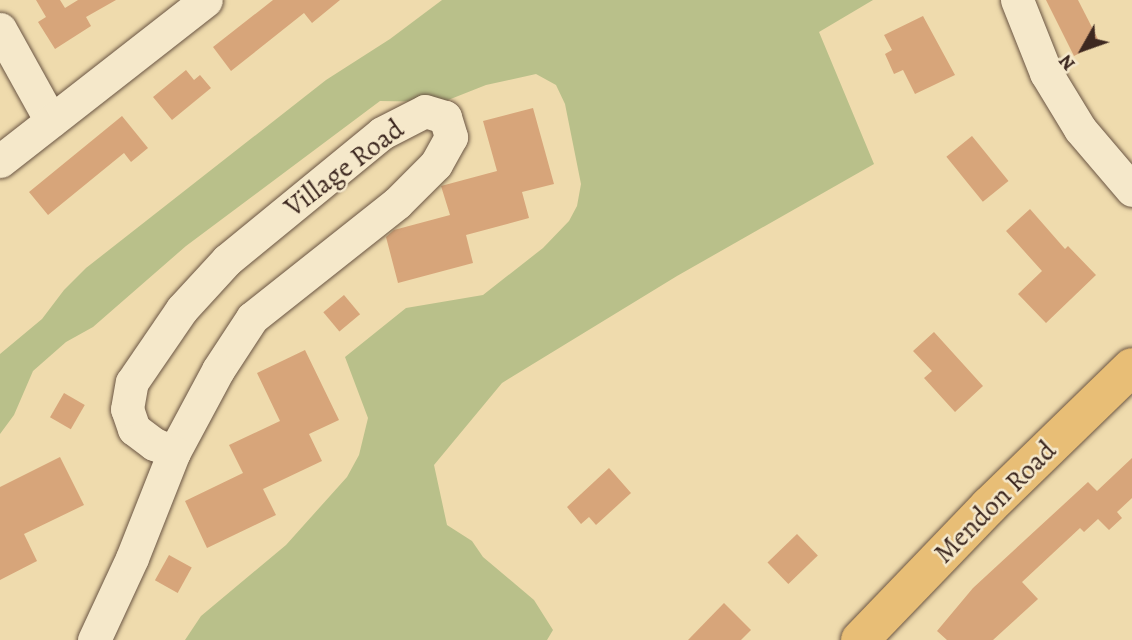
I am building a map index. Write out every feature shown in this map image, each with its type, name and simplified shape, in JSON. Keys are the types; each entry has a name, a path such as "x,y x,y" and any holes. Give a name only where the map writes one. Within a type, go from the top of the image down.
{"main road":[{"name":"Mendon Road","path":"860,640 989,506 1132,367"}],"street":[{"path":"0,161 206,0"},
{"path":"1017,0 1046,73 1074,118 1132,190"},
{"path":"0,29 51,121"},
{"name":"Village Road","path":"94,640 132,558 174,452 218,370 252,318 397,203 436,164 451,137 445,117 425,111 382,133 227,260 182,309 132,382 127,409 134,429 154,444 174,452"}],"green space":[{"path":"442,0 873,0 819,32 874,164 677,276 502,383 434,465 447,525 472,541 483,557 534,600 553,630 547,640 185,640 201,616 286,545 347,477 359,455 368,418 345,357 406,308 483,295 543,248 569,221 577,206 581,184 565,104 556,85 536,74 486,85 443,102 380,101 186,246 93,327 66,342 33,371 14,415 0,434 0,354 42,319 64,290 86,268 326,80 390,39"}],"building":[{"path":"36,0 60,0 65,8 78,0 116,0 86,17 91,26 55,49 38,22 46,17"},
{"path":"273,0 340,0 312,23 304,13 231,71 213,47"},
{"path":"1046,0 1078,0 1100,43 1074,56"},
{"path":"923,16 955,75 915,94 903,70 894,74 885,54 892,50 884,35"},
{"path":"186,70 194,80 200,75 211,88 172,120 153,97"},
{"path":"533,108 554,184 522,192 529,218 466,235 473,263 398,283 386,237 394,230 450,215 441,186 497,171 483,121"},
{"path":"122,116 148,148 131,162 124,153 48,215 29,192"},
{"path":"972,136 1009,181 983,202 946,157"},
{"path":"1030,209 1065,249 1068,246 1096,275 1046,323 1018,294 1042,271 1006,231"},
{"path":"344,295 360,314 339,332 323,312"},
{"path":"934,332 983,386 955,412 924,378 932,371 913,351"},
{"path":"305,350 339,420 309,434 322,461 263,489 276,515 207,548 185,501 243,473 229,445 280,421 257,373"},
{"path":"64,393 85,405 71,429 50,417"},
{"path":"60,457 84,505 24,534 37,561 0,580 0,487"},
{"path":"1132,458 1132,498 1117,512 1122,518 1109,530 1098,519 1084,532 1080,528 1022,582 1038,599 993,640 947,640 937,631 973,588 1088,482 1097,491"},
{"path":"609,468 631,493 596,525 589,517 581,524 567,507"},
{"path":"797,534 818,556 788,584 768,562"},
{"path":"169,555 192,568 178,593 155,580"},
{"path":"724,603 751,630 741,640 688,640"}]}
